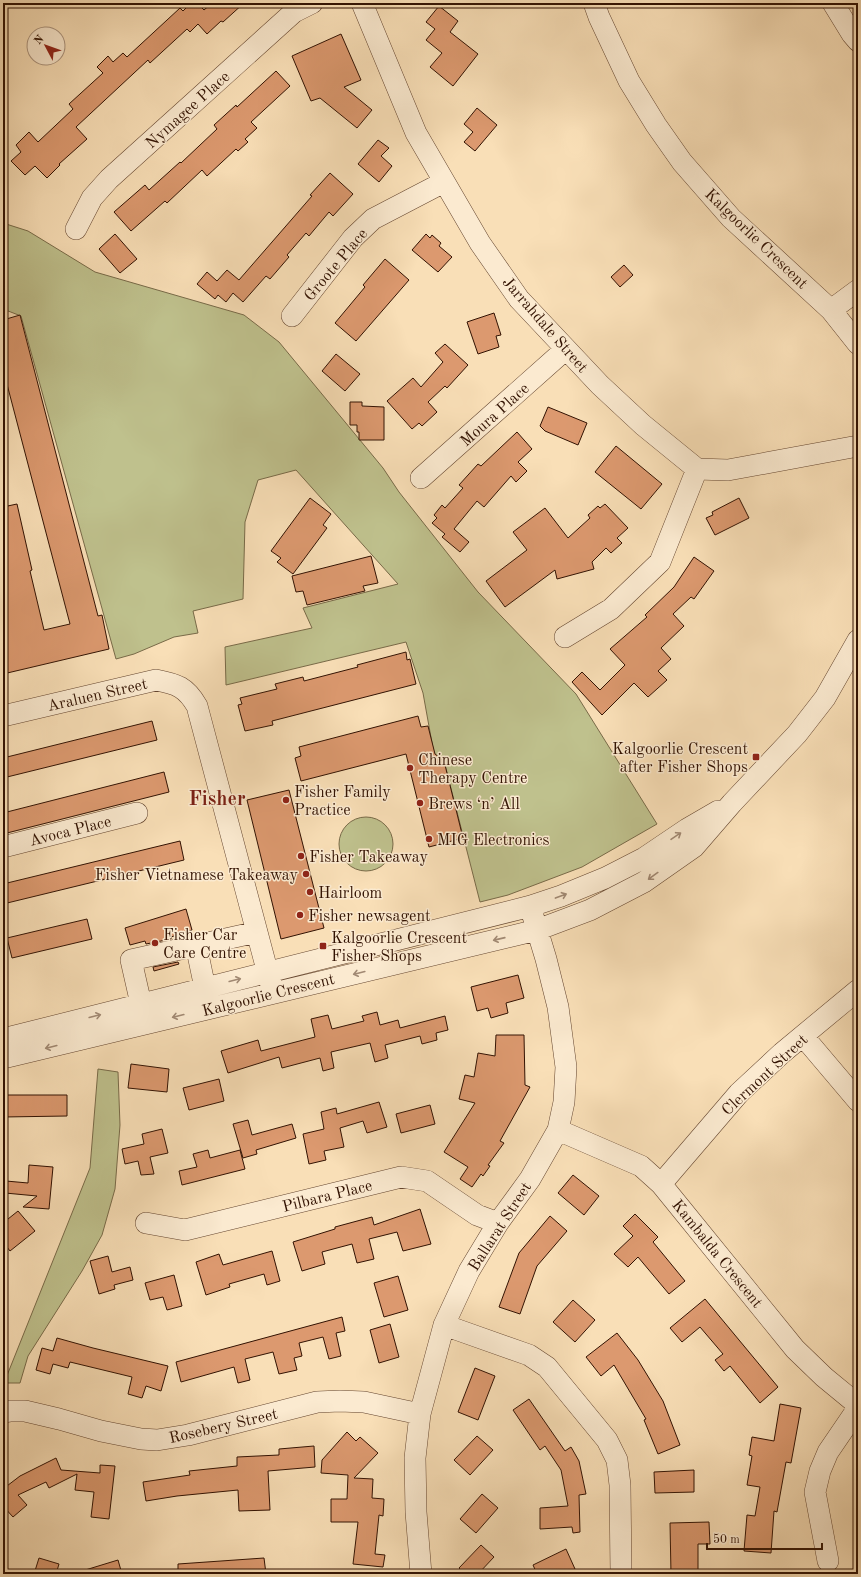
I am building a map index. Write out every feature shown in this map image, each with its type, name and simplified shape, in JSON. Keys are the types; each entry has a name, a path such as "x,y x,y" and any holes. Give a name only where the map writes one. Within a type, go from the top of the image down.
{"street":[{"name":"Nymagee Place","path":"76,229 92,198 109,179 294,12 312,3"},
{"name":"Jarrahdale Street","path":"362,3 416,133 480,243 520,299 600,385 643,425 697,469"},
{"name":"Kalgoorlie Crescent","path":"594,3 629,81 656,125 682,162 732,218 831,310 858,344"},
{"path":"833,3 858,41"},
{"name":"Groote Place","path":"292,316 353,238 373,219 444,182"},
{"path":"831,310 858,290"},
{"name":"Moura Place","path":"421,478 566,349"},
{"path":"565,637 611,609 660,562 697,469 728,470 858,446"},
{"name":"Kalgoorlie Crescent","path":"3,1052 273,993 537,930 590,910 644,882 694,847 732,803 797,734 825,698 858,640"},
{"name":"Araluen Street","path":"3,716 156,680 171,683 185,689 197,706 273,993"},
{"name":"Kalgoorlie Crescent","path":"3,1052 141,1004 531,906 561,896 644,858 687,829 732,803"},
{"name":"Avoca Place","path":"3,848 137,813"},
{"name":"Ballarat Street","path":"421,1574 416,1512 415,1458 420,1414 444,1325 470,1271 498,1223 530,1179 558,1130 564,1102 566,1067 558,1007 531,906"},
{"path":"141,1004 131,960 257,932"},
{"path":"196,945 205,988"},
{"name":"Clermont Street","path":"661,1184 739,1093 782,1053 858,990"},
{"path":"803,1036 858,1101"},
{"name":"Kambalda Crescent","path":"558,1130 641,1166 661,1184 795,1349 824,1377 858,1405"},
{"name":"Pilbara Place","path":"146,1224 185,1230 401,1178 427,1181 477,1215 498,1223"},
{"path":"444,1325 529,1355 547,1368 607,1440 617,1460 620,1485 621,1574"},
{"name":"Rosebery Street","path":"3,1412 10,1410 25,1411 101,1431 141,1439 157,1440 188,1435 317,1402 340,1400 364,1402 420,1414"},
{"path":"828,1561 815,1492 820,1470 828,1452 858,1408"}],"green space":[{"path":"3,223 28,231 95,272 244,315 279,342 383,468 399,492 478,592 576,694 657,824 582,867 508,895 480,902 444,761 434,754 423,693 406,642 226,685 225,647 312,628 303,608 398,584 296,470 258,480 245,522 243,599 193,611 198,633 174,637 134,654 116,659 21,316 3,309"},
{"path":"366,817 376,819 385,825 391,834 393,844 391,854 385,863 376,869 366,871 356,869 347,863 341,854 339,844 341,834 347,825 356,819"},
{"path":"98,1069 118,1072 120,1125 115,1189 102,1235 82,1271 28,1356 20,1383 4,1383 90,1168"}],"building":[{"path":"191,3 197,3 204,10 212,3 244,3 207,34 198,24 190,32 187,29 150,63 148,60 76,127 87,139 59,164 60,165 47,178 35,166 25,175 11,161 21,152 16,145 29,132 38,142 73,109 69,104 103,73 97,67 108,56 113,62 123,53 127,57 180,8 183,11"},
{"path":"439,6 458,21 450,32 478,54 453,86 430,67 442,53 426,40 435,29 426,22"},
{"path":"341,34 361,80 344,87 372,110 357,128 320,98 311,101 292,56"},
{"path":"276,71 290,86 251,122 257,128 245,139 248,142 238,151 236,149 207,176 202,170 167,203 165,201 131,231 114,212 145,185 149,190 180,162 181,163 217,129 214,125 236,105 237,107"},
{"path":"477,108 497,125 475,151 464,142 473,132 464,124"},
{"path":"378,140 389,148 381,156 392,166 379,182 358,164"},
{"path":"330,173 353,194 333,216 329,212 309,236 306,233 287,255 289,257 270,279 266,276 243,302 233,293 226,302 218,295 215,299 197,284 207,272 217,281 227,270 239,280"},
{"path":"115,234 137,259 120,273 99,249"},
{"path":"426,234 430,238 432,235 441,243 439,246 452,257 438,272 412,250"},
{"path":"385,259 409,280 356,341 335,323 365,287 363,285"},
{"path":"624,265 633,275 620,287 611,277"},
{"path":"494,313 501,335 496,336 499,347 478,354 467,322"},
{"path":"20,315 98,616 102,615 109,649 3,674 3,507 17,504 32,570 30,571 44,630 70,624 3,369 3,320"},
{"path":"445,344 468,365 447,388 445,386 428,402 437,412 422,426 419,423 412,429 387,401 413,378 421,387 443,362 435,353"},
{"path":"336,354 360,374 345,391 322,371"},
{"path":"350,402 362,402 362,406 384,407 384,440 359,440 357,425 350,425"},
{"path":"548,407 587,423 578,445 545,431 540,426"},
{"path":"517,432 532,449 518,462 527,471 516,482 511,476 484,507 477,501 454,529 469,542 460,552 442,537 445,534 432,523 437,518 434,515 442,505 445,508 463,488 459,485 478,464 481,466"},
{"path":"616,446 662,484 641,509 595,472"},
{"path":"310,498 331,514 323,525 327,528 293,574 277,562 281,558 271,551"},
{"path":"739,498 749,518 715,535 706,518 713,515 712,512"},
{"path":"605,504 628,528 617,538 622,543 611,553 606,548 592,562 594,569 557,579 555,570 505,607 486,581 527,550 513,532 545,508 568,538 590,518 588,515 598,506 600,508"},
{"path":"371,556 378,583 363,586 365,591 307,605 303,591 296,592 292,576"},
{"path":"694,557 714,571 694,599 691,597 673,614 684,626 661,648 671,659 658,671 667,680 648,697 634,683 602,715 572,682 582,672 600,690 625,665 610,649 647,617 645,615 674,587"},
{"path":"406,652 407,660 410,659 416,684 272,721 273,725 245,731 238,705 242,704 240,698 277,689 275,684 303,677 304,681 358,667 357,665"},
{"path":"418,716 421,727 428,726 435,754 444,761 463,838 429,847 406,754 301,781 295,758 301,756 299,747"},
{"path":"152,721 157,740 3,778 3,758"},
{"path":"164,772 169,792 3,834 3,813"},
{"path":"289,790 324,928 281,939 247,800"},
{"path":"180,841 184,860 3,904 3,884"},
{"path":"186,909 192,930 171,937 171,939 146,944 145,941 130,945 125,928"},
{"path":"87,919 92,939 12,958 7,938"},
{"path":"178,962 179,964 154,971 153,967"},
{"path":"518,975 524,998 506,1003 508,1013 491,1018 488,1008 477,1011 471,987"},
{"path":"377,1012 380,1025 398,1020 400,1028 445,1016 448,1030 436,1033 437,1040 422,1044 420,1036 385,1045 388,1058 375,1062 370,1043 331,1052 334,1068 323,1071 320,1058 282,1068 279,1057 228,1073 221,1051 258,1040 261,1051 315,1037 311,1019 328,1015 332,1029 364,1021 362,1016"},
{"path":"496,1035 524,1035 525,1085 530,1087 500,1141 504,1143 488,1165 490,1166 483,1176 481,1174 472,1187 460,1179 468,1167 444,1152 475,1103 459,1099 465,1075 474,1077 478,1053 495,1056"},
{"path":"131,1064 169,1069 167,1092 128,1088"},
{"path":"219,1079 224,1101 189,1110 183,1088"},
{"path":"3,1095 67,1095 67,1116 3,1117"},
{"path":"379,1102 387,1127 367,1133 363,1121 340,1128 344,1147 324,1151 326,1160 309,1164 303,1134 324,1129 321,1112 336,1108 337,1114"},
{"path":"430,1105 435,1124 401,1133 396,1114"},
{"path":"248,1120 252,1135 292,1124 296,1138 256,1150 257,1154 243,1158 233,1124"},
{"path":"162,1129 168,1153 150,1157 154,1174 141,1175 138,1161 125,1164 122,1149 144,1144 142,1134"},
{"path":"208,1150 210,1158 240,1150 245,1169 182,1185 179,1171 197,1167 193,1154"},
{"path":"29,1165 53,1167 49,1209 23,1207 37,1196 5,1193 6,1181 28,1183"},
{"path":"573,1175 599,1196 584,1215 558,1193"},
{"path":"420,1209 431,1244 403,1251 397,1232 369,1239 374,1259 357,1263 352,1244 322,1252 325,1264 302,1271 293,1242 335,1229 335,1227 372,1217 374,1225"},
{"path":"18,1211 35,1231 10,1251 3,1242 3,1223"},
{"path":"635,1214 658,1237 653,1242 685,1281 669,1294 638,1257 628,1267 614,1254 633,1236 623,1226"},
{"path":"550,1216 567,1231 537,1266 520,1314 499,1307 519,1253"},
{"path":"272,1251 280,1281 267,1285 264,1274 229,1284 230,1287 206,1295 196,1262 219,1254 223,1265"},
{"path":"108,1256 112,1272 130,1267 133,1280 114,1285 115,1289 99,1294 90,1261"},
{"path":"174,1275 182,1306 167,1310 163,1297 150,1300 145,1283"},
{"path":"398,1276 408,1310 384,1317 374,1283"},
{"path":"705,1299 778,1387 760,1403 730,1366 724,1371 715,1360 723,1354 700,1327 682,1342 670,1328"},
{"path":"573,1300 595,1320 575,1342 553,1322"},
{"path":"342,1317 345,1331 336,1333 341,1356 329,1359 323,1337 299,1343 302,1356 294,1358 297,1370 279,1374 273,1352 245,1359 250,1380 238,1383 234,1367 181,1382 176,1362"},
{"path":"390,1324 399,1357 379,1363 370,1330"},
{"path":"617,1333 638,1360 663,1401 680,1445 658,1454 644,1420 646,1419 614,1365 601,1376 586,1357"},
{"path":"57,1338 168,1366 161,1391 146,1386 142,1398 128,1394 132,1377 70,1362 68,1368 53,1364 50,1374 36,1370 42,1348 53,1351"},
{"path":"475,1368 495,1376 478,1420 458,1412"},
{"path":"529,1399 565,1451 571,1447 579,1461 586,1494 579,1495 580,1532 573,1533 572,1527 540,1529 540,1508 568,1506 561,1470 545,1446 540,1450 513,1410"},
{"path":"780,1404 801,1408 791,1463 786,1462 777,1512 774,1511 771,1553 744,1551 747,1515 755,1516 760,1487 747,1485 752,1456 749,1455 752,1437 774,1441"},
{"path":"347,1432 356,1441 360,1437 378,1453 354,1478 373,1479 372,1498 384,1499 383,1516 379,1515 375,1554 385,1555 383,1567 353,1564 358,1522 331,1522 331,1499 347,1499 348,1475 321,1473 322,1460"},
{"path":"477,1436 493,1450 470,1475 454,1460"},
{"path":"314,1446 315,1467 268,1471 270,1510 239,1511 238,1490 177,1496 146,1501 143,1482 190,1475 189,1471 237,1466 237,1457 279,1455 279,1449"},
{"path":"56,1458 61,1470 100,1473 100,1465 115,1466 109,1519 91,1517 94,1492 75,1490 77,1474 49,1488 46,1482 18,1495 27,1505 13,1517 3,1506 3,1489 20,1476"},
{"path":"694,1470 694,1492 655,1493 654,1472"},
{"path":"482,1494 498,1508 476,1533 460,1519"},
{"path":"709,1522 710,1544 698,1544 698,1574 671,1574 670,1523"},
{"path":"481,1545 494,1557 478,1574 465,1574 459,1568"},
{"path":"566,1549 575,1569 565,1574 537,1574 533,1565"},
{"path":"39,1558 59,1564 56,1574 34,1574"},
{"path":"264,1558 266,1574 178,1574 178,1564"},
{"path":"118,1560 122,1574 82,1574 82,1571"}],"place":[{"name":"Kalgoorlie Crescent after Fisher Shops","path":"756,757"},
{"name":"Chinese Therapy Centre","path":"410,768"},
{"name":"Fisher Family Practice","path":"286,800"},
{"name":"Brews ‘n’ All","path":"420,803"},
{"name":"MIG Electronics","path":"429,839"},
{"name":"Fisher Takeaway","path":"301,856"},
{"name":"Fisher Vietnamese Takeaway","path":"306,874"},
{"name":"Hairloom","path":"310,892"},
{"name":"Fisher newsagent","path":"300,915"},
{"name":"Fisher Car Care Centre","path":"155,943"},
{"name":"Kalgoorlie Crescent Fisher Shops","path":"323,946"}],"district":[{"name":"Fisher","path":"217,798"}]}
